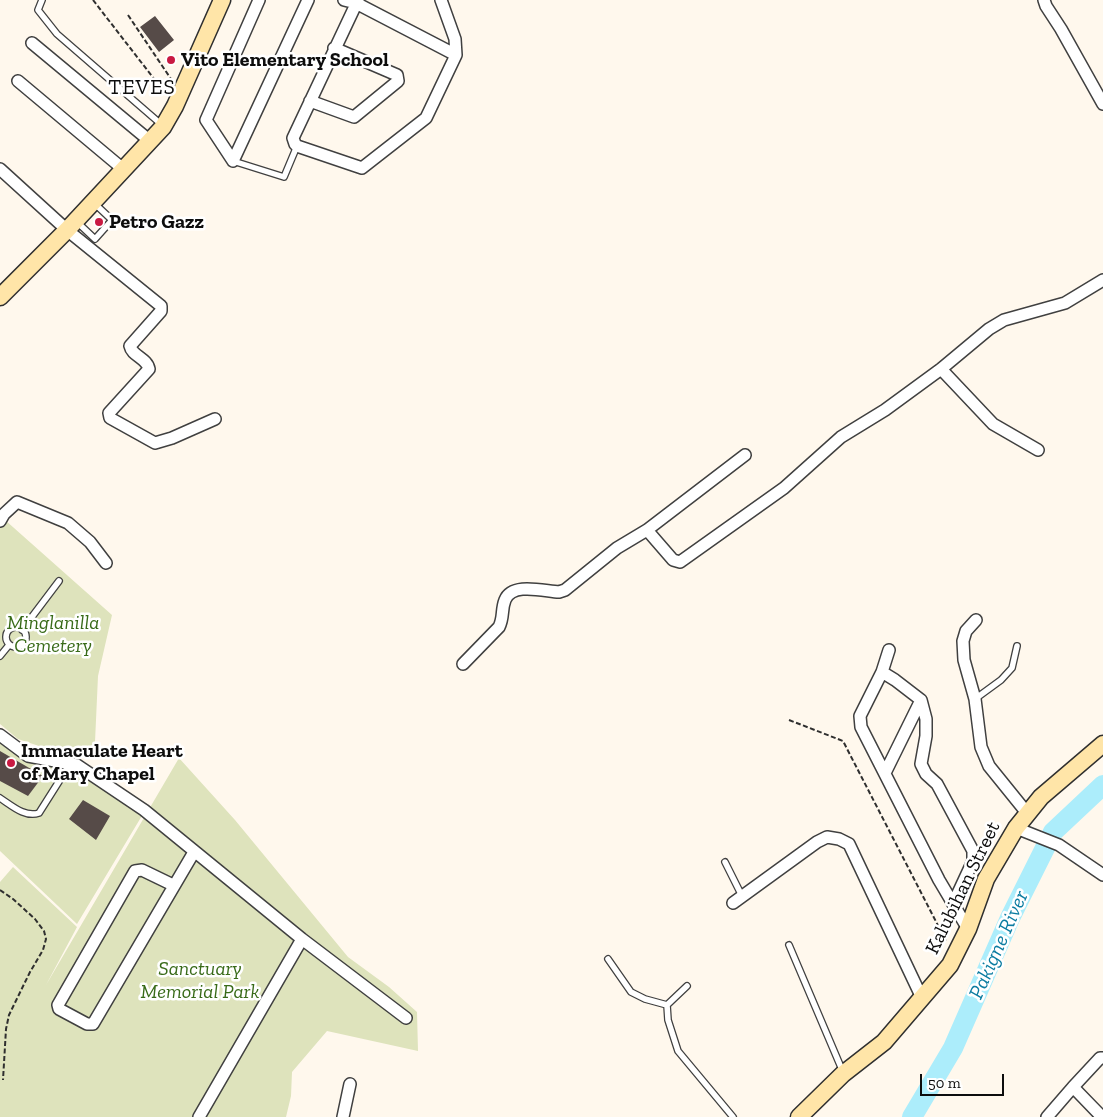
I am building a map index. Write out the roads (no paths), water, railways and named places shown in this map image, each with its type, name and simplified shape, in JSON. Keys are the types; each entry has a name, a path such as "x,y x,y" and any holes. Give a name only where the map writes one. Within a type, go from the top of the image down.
{"street":[{"path":"0,297 75,229 93,202 163,127 178,100 222,0"},
{"path":"233,161 206,120 259,0"},
{"path":"233,161 308,0"},
{"path":"344,0 356,1 456,55"},
{"path":"356,1 293,138 298,146 362,168 426,118 456,55 455,39 442,0"},
{"path":"1044,0 1088,79 1101,97"},
{"path":"32,43 150,141"},
{"path":"310,101 354,117 398,81 397,75 334,48"},
{"path":"18,81 123,169"},
{"path":"0,169 75,229 160,304 162,308 130,346 132,351 148,363 149,369 109,413 110,418 155,443 172,438 215,419"},
{"path":"647,530 673,560 680,562 784,488 841,437 885,410 941,369 989,329 1004,320 1065,303 1103,280"},
{"path":"941,369 993,424 1038,450"},
{"path":"463,664 498,627 502,620 508,595 518,589 559,592 565,590 617,548 647,530 745,455"},
{"path":"0,520 17,502 68,523 90,542 106,563"},
{"path":"976,620 966,631 963,641 964,660 975,699 981,747 989,766 1026,813"},
{"path":"890,650 882,672 860,716 861,727 968,930"},
{"path":"882,672 922,700 926,720 926,736 921,764 926,774 937,784 974,856 953,904"},
{"path":"885,773 922,700"},
{"path":"0,735 28,756 77,765 144,810 302,939 406,1018"},
{"name":"Kalubihan Street","path":"799,1117 843,1074 884,1042 950,965 968,930 986,879 1026,813 1041,796 1103,744"},
{"path":"1016,828 1059,845 1103,875"},
{"path":"738,900 804,851 827,837 839,839 849,844 922,998"},
{"path":"173,885 142,870 135,871 58,1006 59,1009 86,1024 93,1024 194,852"},
{"path":"199,1117 302,939"},
{"path":"1047,1117 1073,1086 1100,1058 1103,1058"},
{"path":"342,1117 350,1084"},
{"path":"1073,1086 1102,1117"}],"lane":[{"path":"42,0 38,10 57,34 163,127"},
{"path":"233,161 284,177 298,146"},
{"path":"75,229 95,239 112,220 93,202"},
{"path":"22,630 59,581"},
{"path":"14,628 22,630 26,636 23,644 17,648 9,645 6,639 8,631 14,628"},
{"path":"0,656 9,645"},
{"path":"975,699 1001,680 1012,668 1017,646"},
{"path":"0,798 24,812 33,815 39,813 70,764"},
{"path":"725,862 738,900"},
{"path":"788,945 843,1074"},
{"path":"608,959 631,992 645,999 667,1005"},
{"path":"667,1005 687,986"},
{"path":"667,1005 668,1020 678,1051 733,1117"}],"waterway":[{"name":"Pakigne River","path":"912,1117 953,1048 1010,918 1053,832 1103,785"}],"place":[{"name":"Vito Elementary School","path":"171,60"},
{"name":"Petro Gazz","path":"99,222"},
{"name":"Immaculate Heart of Mary Chapel","path":"11,763"}],"district":[{"name":"TEVES","path":"142,88"}],"park label":[{"name":"Minglanilla Cemetery","path":"53,634"},
{"name":"Sanctuary Memorial Park","path":"200,980"}]}
